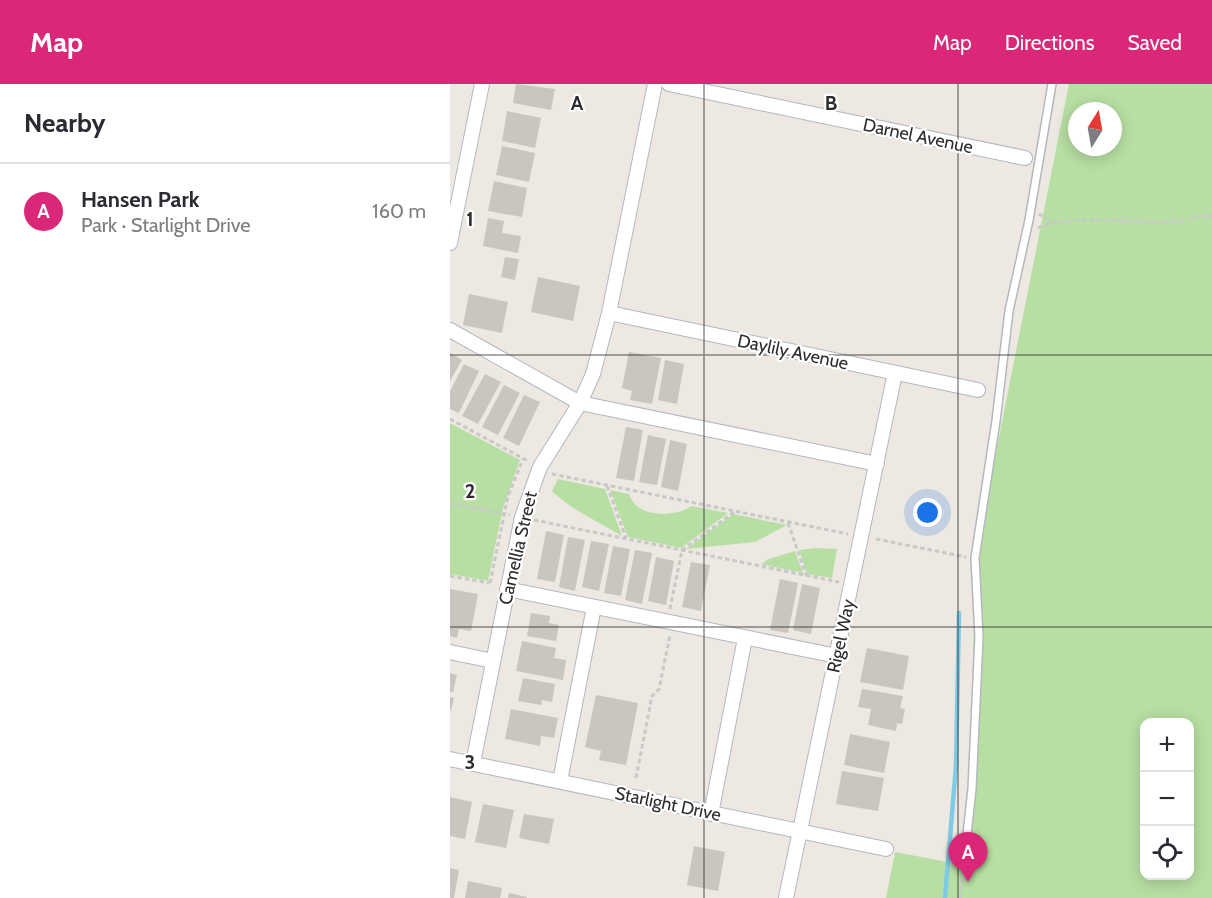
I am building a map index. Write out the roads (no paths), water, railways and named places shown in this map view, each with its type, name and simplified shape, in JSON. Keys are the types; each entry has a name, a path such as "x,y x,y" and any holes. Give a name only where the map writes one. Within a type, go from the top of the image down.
{"street":[{"path":"451,236 482,84"},
{"name":"Camellia Street","path":"473,763 522,518 540,467 580,403 593,375 609,313 655,84"},
{"name":"Darnel Avenue","path":"669,84 1025,158"},
{"name":"Daylily Avenue","path":"609,313 978,390"},
{"path":"450,330 580,403 877,464"},
{"name":"Rigel Way","path":"786,898 895,373"},
{"path":"507,589 837,656"},
{"path":"561,782 594,607"},
{"path":"711,814 745,638"},
{"path":"450,652 493,661"},
{"name":"Starlight Drive","path":"450,759 886,849"}],"lane":[{"path":"964,861 972,789 979,637 975,558 996,421 1009,311 1041,156 1052,84"}],"waterway":[{"path":"945,898 956,766 959,613"}],"place":[{"name":"Hansen Park","path":"968,882"}]}
